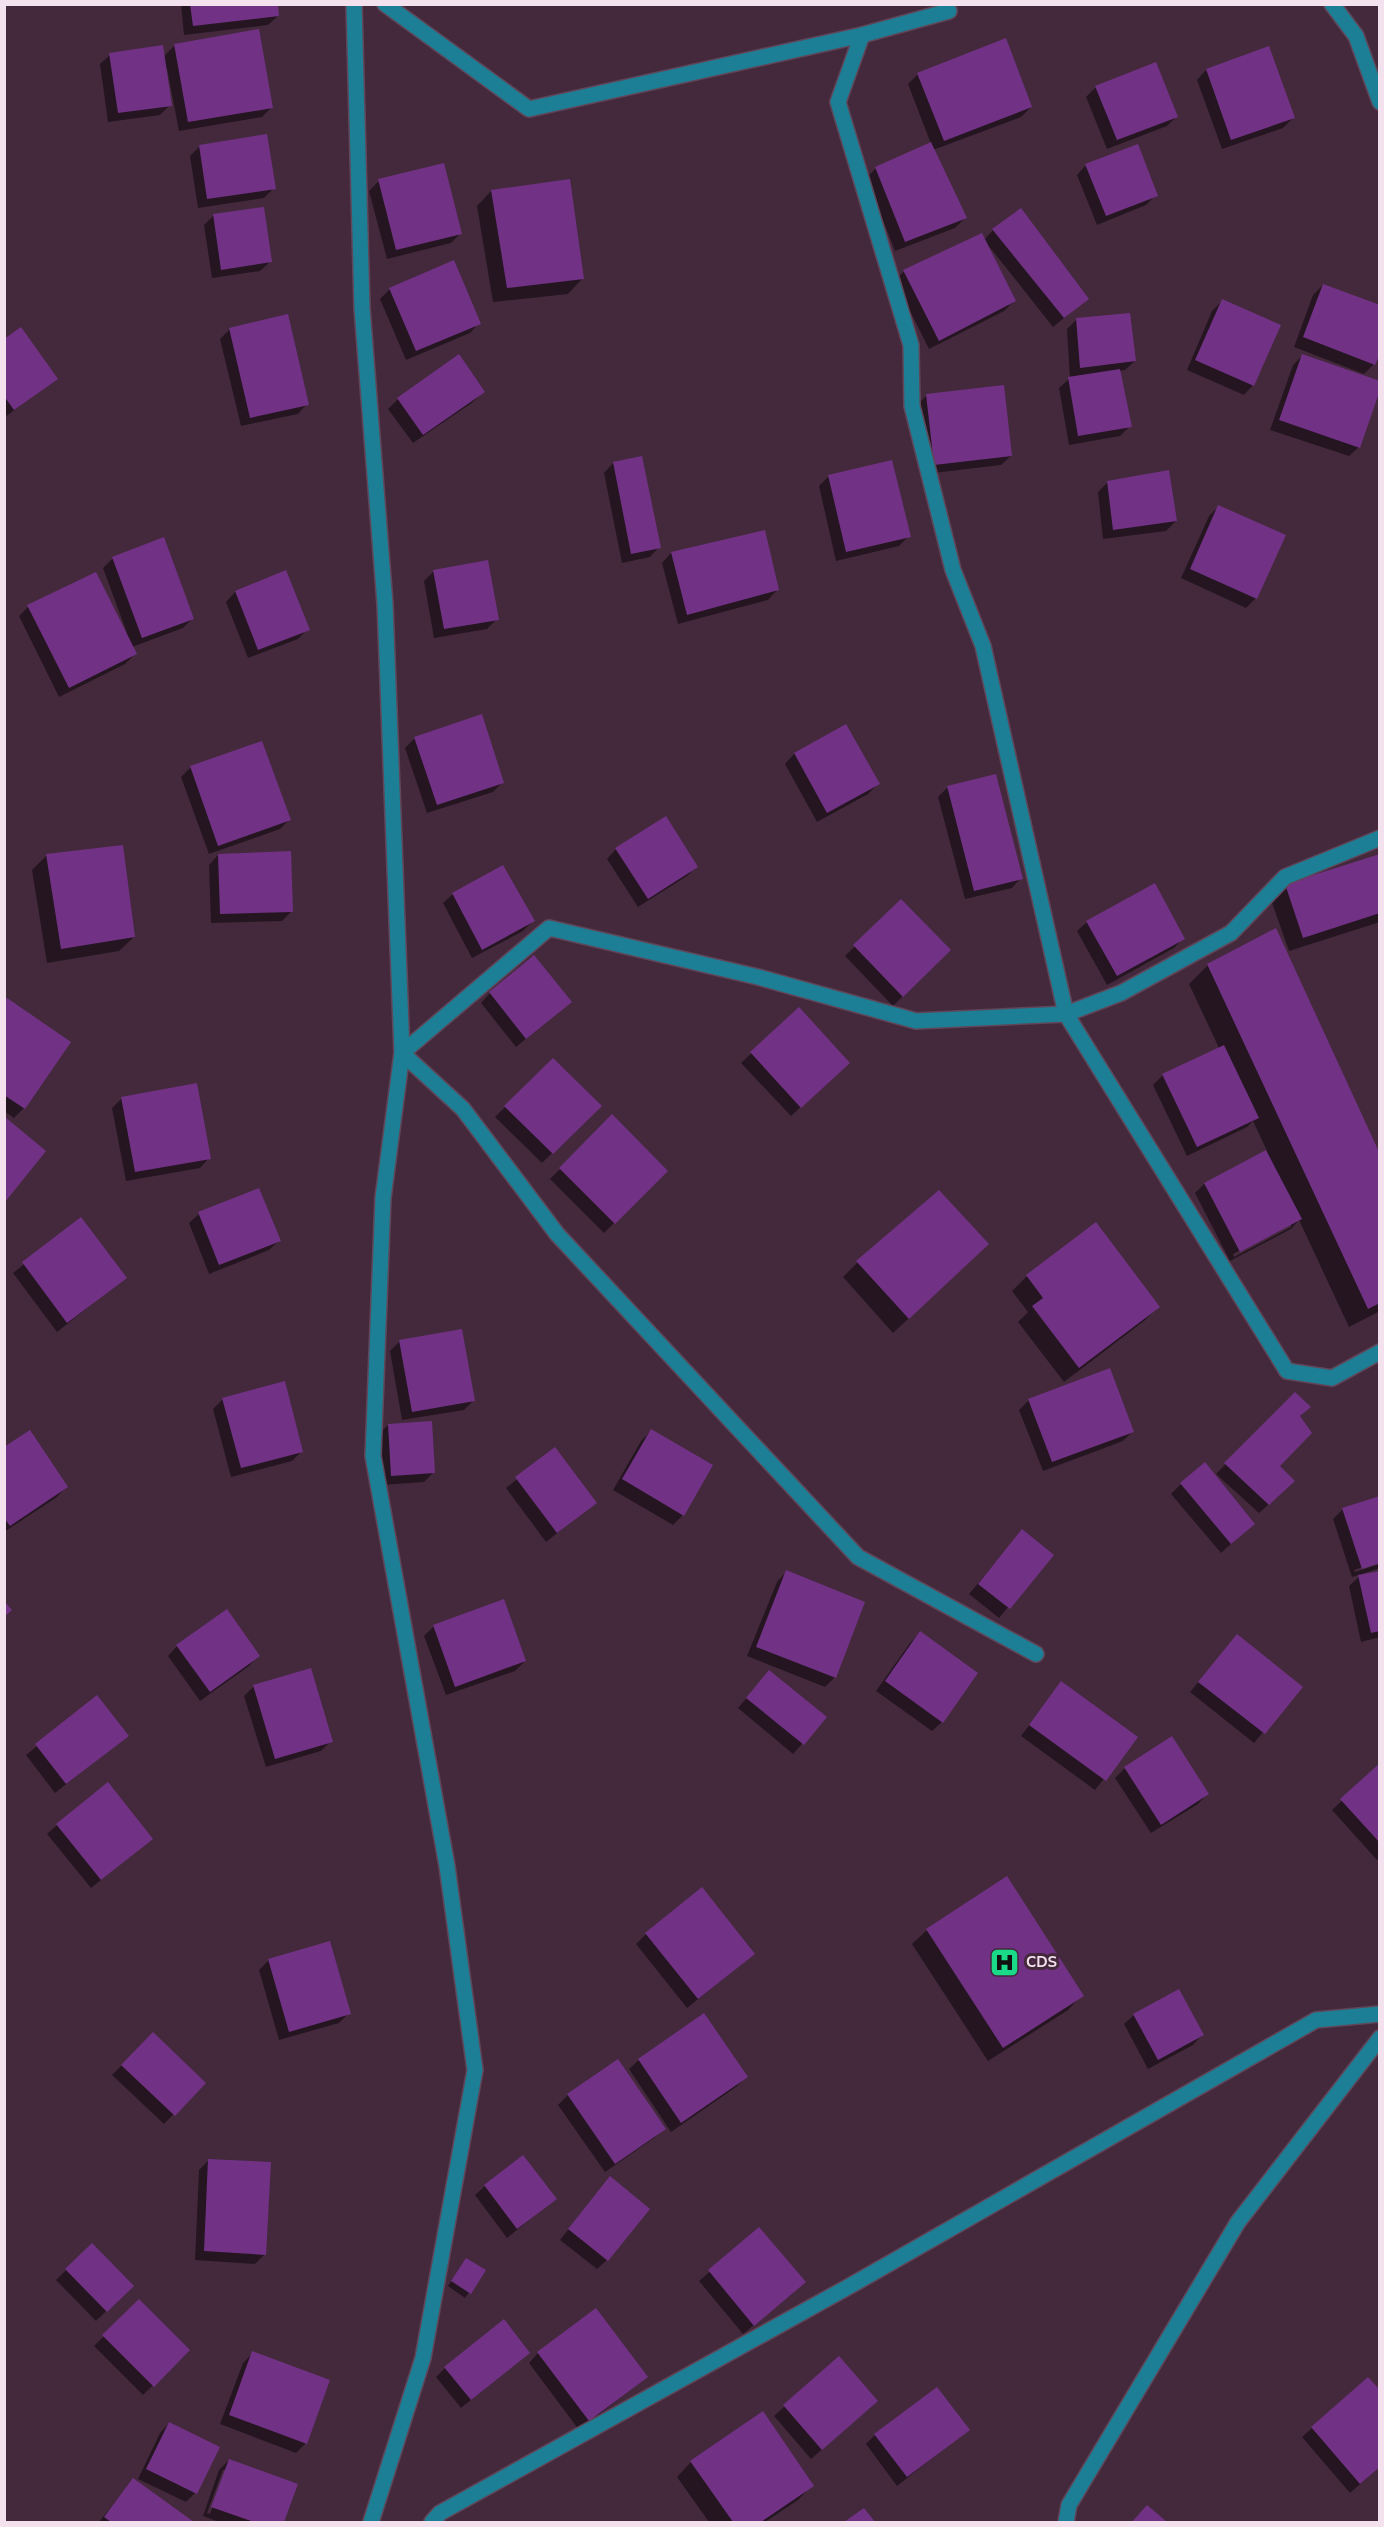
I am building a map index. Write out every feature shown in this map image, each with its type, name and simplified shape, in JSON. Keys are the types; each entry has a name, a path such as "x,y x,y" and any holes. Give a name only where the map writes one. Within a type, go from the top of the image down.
{"street":[{"path":"354,4 362,308 386,604 402,1053 383,1198 373,1456 447,1866 475,2070 423,2358 371,2523"},
{"path":"385,4 529,110 862,35 949,11"},
{"path":"1332,4 1356,36 1380,102"},
{"path":"862,35 838,102 911,345 912,406 953,570 983,646 1066,1014 1287,1371 1332,1378 1380,1352"},
{"path":"402,1053 549,928 758,977 916,1021 1066,1014 1121,993 1231,933 1285,877 1380,838"},
{"path":"402,1053 463,1109 557,1233 858,1557 1036,1654"},
{"path":"432,2523 440,2513 848,2287 1316,2020 1380,2014"},
{"path":"1066,2523 1069,2505 1238,2222 1380,2038"}],"building":[{"path":"190,4 278,4 279,16 193,26"},
{"path":"259,29 273,108 188,122 174,44"},
{"path":"1006,38 1032,107 944,141 917,73"},
{"path":"163,45 172,106 118,113 109,53"},
{"path":"1269,46 1295,118 1231,140 1206,69"},
{"path":"1156,62 1178,117 1117,140 1095,86"},
{"path":"267,134 276,189 207,199 199,145"},
{"path":"931,142 967,218 905,242 875,167"},
{"path":"1138,144 1158,196 1106,216 1085,164"},
{"path":"444,163 462,234 396,250 378,179"},
{"path":"570,179 584,279 507,288 491,190"},
{"path":"264,207 272,262 221,270 213,214"},
{"path":"1021,208 1089,299 1064,318 992,229"},
{"path":"982,233 1016,301 939,341 903,270"},
{"path":"454,260 481,324 416,351 389,288"},
{"path":"1323,284 1380,305 1380,354 1375,365 1303,337"},
{"path":"1222,299 1281,325 1254,386 1195,360"},
{"path":"1130,313 1136,361 1080,368 1076,318"},
{"path":"288,314 309,405 250,418 229,328"},
{"path":"21,327 58,379 14,410 4,396 4,339"},
{"path":"459,354 485,392 423,435 397,398"},
{"path":"1302,354 1380,381 1380,390 1360,448 1279,420"},
{"path":"1120,369 1132,427 1078,436 1068,377"},
{"path":"1004,385 1012,456 934,465 926,394"},
{"path":"642,456 661,548 631,554 613,462"},
{"path":"892,460 911,537 846,552 828,475"},
{"path":"1169,470 1177,521 1113,530 1107,481"},
{"path":"1218,505 1286,535 1257,599 1190,569"},
{"path":"765,530 779,590 687,615 671,552"},
{"path":"164,537 194,619 142,638 112,557"},
{"path":"488,560 499,620 444,629 433,570"},
{"path":"286,570 310,630 258,650 235,591"},
{"path":"96,572 137,654 69,688 27,605"},
{"path":"482,714 504,783 437,805 414,737"},
{"path":"846,724 880,784 827,813 794,753"},
{"path":"262,741 291,820 218,846 190,766"},
{"path":"996,774 1023,879 974,891 947,786"},
{"path":"666,816 698,867 648,899 615,848"},
{"path":"123,845 135,937 61,949 46,854"},
{"path":"291,851 293,912 220,914 218,854"},
{"path":"1380,854 1380,913 1303,938 1285,884"},
{"path":"503,865 535,921 482,950 452,893"},
{"path":"1155,883 1185,939 1117,976 1086,921"},
{"path":"901,899 951,950 903,997 853,945"},
{"path":"1276,928 1380,1154 1380,1303 1368,1309 1207,964"},
{"path":"534,955 572,1002 526,1039 489,992"},
{"path":"7,998 71,1042 25,1109 4,1095 4,1002"},
{"path":"799,1007 850,1063 801,1108 750,1052"},
{"path":"1224,1045 1259,1118 1197,1147 1162,1074"},
{"path":"553,1058 602,1106 553,1154 504,1106"},
{"path":"197,1083 211,1159 135,1172 121,1097"},
{"path":"612,1114 668,1171 615,1224 559,1168"},
{"path":"5,1117 46,1151 5,1202"},
{"path":"1266,1150 1302,1219 1240,1252 1204,1183"},
{"path":"259,1188 281,1241 219,1265 198,1212"},
{"path":"939,1190 989,1244 909,1319 856,1261"},
{"path":"81,1217 127,1278 67,1323 22,1262"},
{"path":"1096,1222 1160,1307 1079,1368 1032,1306 1043,1298 1026,1275"},
{"path":"462,1329 475,1401 412,1412 399,1340"},
{"path":"1110,1368 1134,1432 1052,1462 1028,1399"},
{"path":"285,1381 303,1452 241,1468 222,1398"},
{"path":"1295,1392 1311,1407 1300,1416 1312,1433 1280,1466 1295,1481 1269,1505 1224,1463"},
{"path":"432,1421 435,1473 391,1476 388,1424"},
{"path":"651,1429 713,1465 684,1516 622,1479"},
{"path":"30,1430 68,1487 10,1526 4,1518 4,1447"},
{"path":"555,1447 597,1503 557,1533 515,1477"},
{"path":"1205,1462 1255,1524 1231,1544 1180,1483"},
{"path":"1380,1496 1380,1563 1362,1569 1342,1508"},
{"path":"1022,1529 1054,1555 1010,1609 978,1584"},
{"path":"786,1570 865,1602 836,1678 756,1647"},
{"path":"1380,1571 1380,1631 1371,1633 1358,1575"},
{"path":"504,1599 526,1661 455,1687 433,1625"},
{"path":"4,1601 12,1610 4,1617"},
{"path":"227,1609 260,1656 210,1692 176,1645"},
{"path":"920,1631 978,1673 943,1723 885,1681"},
{"path":"1237,1634 1303,1687 1265,1734 1198,1682"},
{"path":"311,1668 333,1742 275,1759 253,1685"},
{"path":"769,1670 827,1717 804,1745 746,1698"},
{"path":"1061,1681 1138,1737 1106,1781 1029,1725"},
{"path":"97,1695 129,1736 66,1784 35,1744"},
{"path":"1172,1736 1209,1794 1161,1825 1124,1767"},
{"path":"1380,1763 1380,1843 1340,1799"},
{"path":"108,1782 153,1839 101,1880 56,1824"},
{"name":"CDS","path":"1007,1876 1084,1996 1003,2048 926,1929"},
{"path":"702,1887 755,1954 698,1999 645,1933"},
{"path":"330,1941 351,2014 289,2032 268,1959"},
{"path":"1179,1989 1204,2035 1158,2060 1133,2014"},
{"path":"704,2013 748,2077 681,2123 638,2059"},
{"path":"153,2032 206,2083 175,2116 121,2065"},
{"path":"618,2059 666,2129 615,2164 567,2094"},
{"path":"523,2155 557,2199 517,2229 484,2185"},
{"path":"208,2159 271,2162 266,2255 204,2251"},
{"path":"610,2176 650,2209 608,2261 568,2229"},
{"path":"759,2227 806,2282 754,2326 708,2270"},
{"path":"92,2243 134,2286 107,2312 65,2269"},
{"path":"466,2258 486,2270 471,2294 451,2281"},
{"path":"139,2299 190,2350 154,2387 102,2335"},
{"path":"596,2308 648,2377 589,2421 537,2352"},
{"path":"504,2319 530,2353 471,2400 444,2367"},
{"path":"252,2351 330,2380 307,2444 229,2415"},
{"path":"839,2356 878,2401 822,2450 783,2405"},
{"path":"1368,2377 1380,2390 1380,2467 1360,2484 1311,2427"},
{"path":"937,2387 970,2430 907,2477 874,2434"},
{"path":"763,2411 814,2486 761,2522 733,2522 690,2461"},
{"path":"169,2422 220,2447 197,2494 146,2469"},
{"path":"229,2459 298,2484 284,2522 254,2522 211,2507"},
{"path":"133,2478 194,2522 111,2522 104,2517"},
{"path":"1147,2505 1167,2522 1132,2522"},
{"path":"864,2508 875,2522 844,2522"}],"place":[{"name":"CDS","path":"1005,1962"}]}
